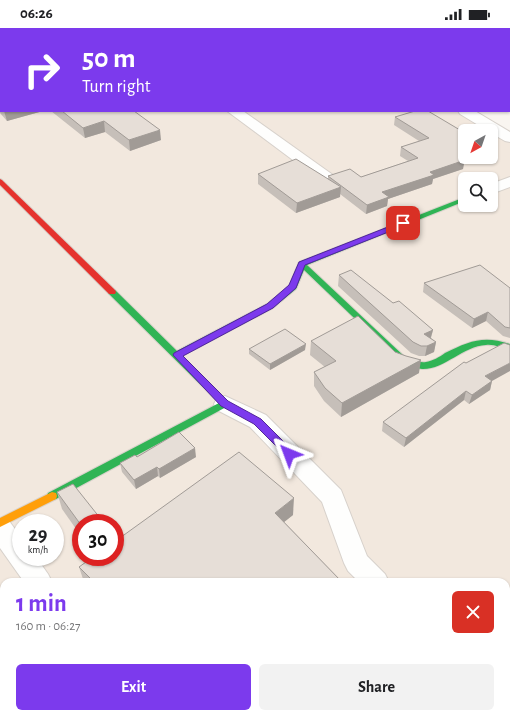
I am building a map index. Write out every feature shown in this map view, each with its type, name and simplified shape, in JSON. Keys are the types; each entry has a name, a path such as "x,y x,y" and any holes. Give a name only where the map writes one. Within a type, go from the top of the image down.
{"street":[{"path":"235,112 327,178"},
{"path":"467,112 510,138"},
{"path":"0,181 225,404 258,421 332,497 357,563 372,578"},
{"path":"498,186 510,182"},
{"path":"177,355 270,306 293,287 302,264 458,202"},
{"path":"302,264 402,359 414,365 428,366 475,343 488,340 504,343 510,347"},
{"path":"0,523 225,404"},
{"path":"0,528 12,545"},
{"path":"27,566 36,578"}],"shaded area":[{"path":"0,112 476,112 495,124 458,124 458,164 498,164 498,126 510,133 510,578 0,578"}],"building":[{"path":"63,112 135,112 160,130 129,140 104,121 83,128"},
{"path":"412,112 430,112 458,129 458,162 430,172 434,175 382,192 389,197 367,205 328,176 350,169 361,177 418,158 401,147 429,138 395,117"},
{"path":"296,159 341,187 297,203 258,174"},
{"path":"480,265 510,288 510,328 505,327 488,312 474,319 424,283"},
{"path":"351,270 393,303 399,301 433,330 424,334 436,342 427,346 421,346 413,342 339,275"},
{"path":"358,316 395,352 421,360 342,403 325,388 314,372 336,361 311,341"},
{"path":"285,329 306,344 270,364 249,349"},
{"path":"504,343 510,345 510,363 485,376 492,381 472,395 466,391 406,438 383,422 464,362 466,363"},
{"path":"179,432 195,448 159,469 157,467 134,480 120,463 135,455 137,457"},
{"path":"239,452 294,498 275,513 338,578 90,578 79,567 124,566 124,535"},
{"path":"73,484 97,514 73,514 57,492"}],"traffic: fast":[{"path":"177,355 270,306 293,287 302,264 458,202"},
{"path":"302,264 402,359 409,362 418,365 429,365 477,343 498,343 510,347"},
{"path":"52,496 225,404 112,292"}],"traffic: slow":[{"path":"0,523 52,496"}],"traffic: jam":[{"path":"0,181 112,292"}],"route":[{"path":"289,454 258,421 225,404 177,355 270,306 293,287 302,264 403,223"}]}
